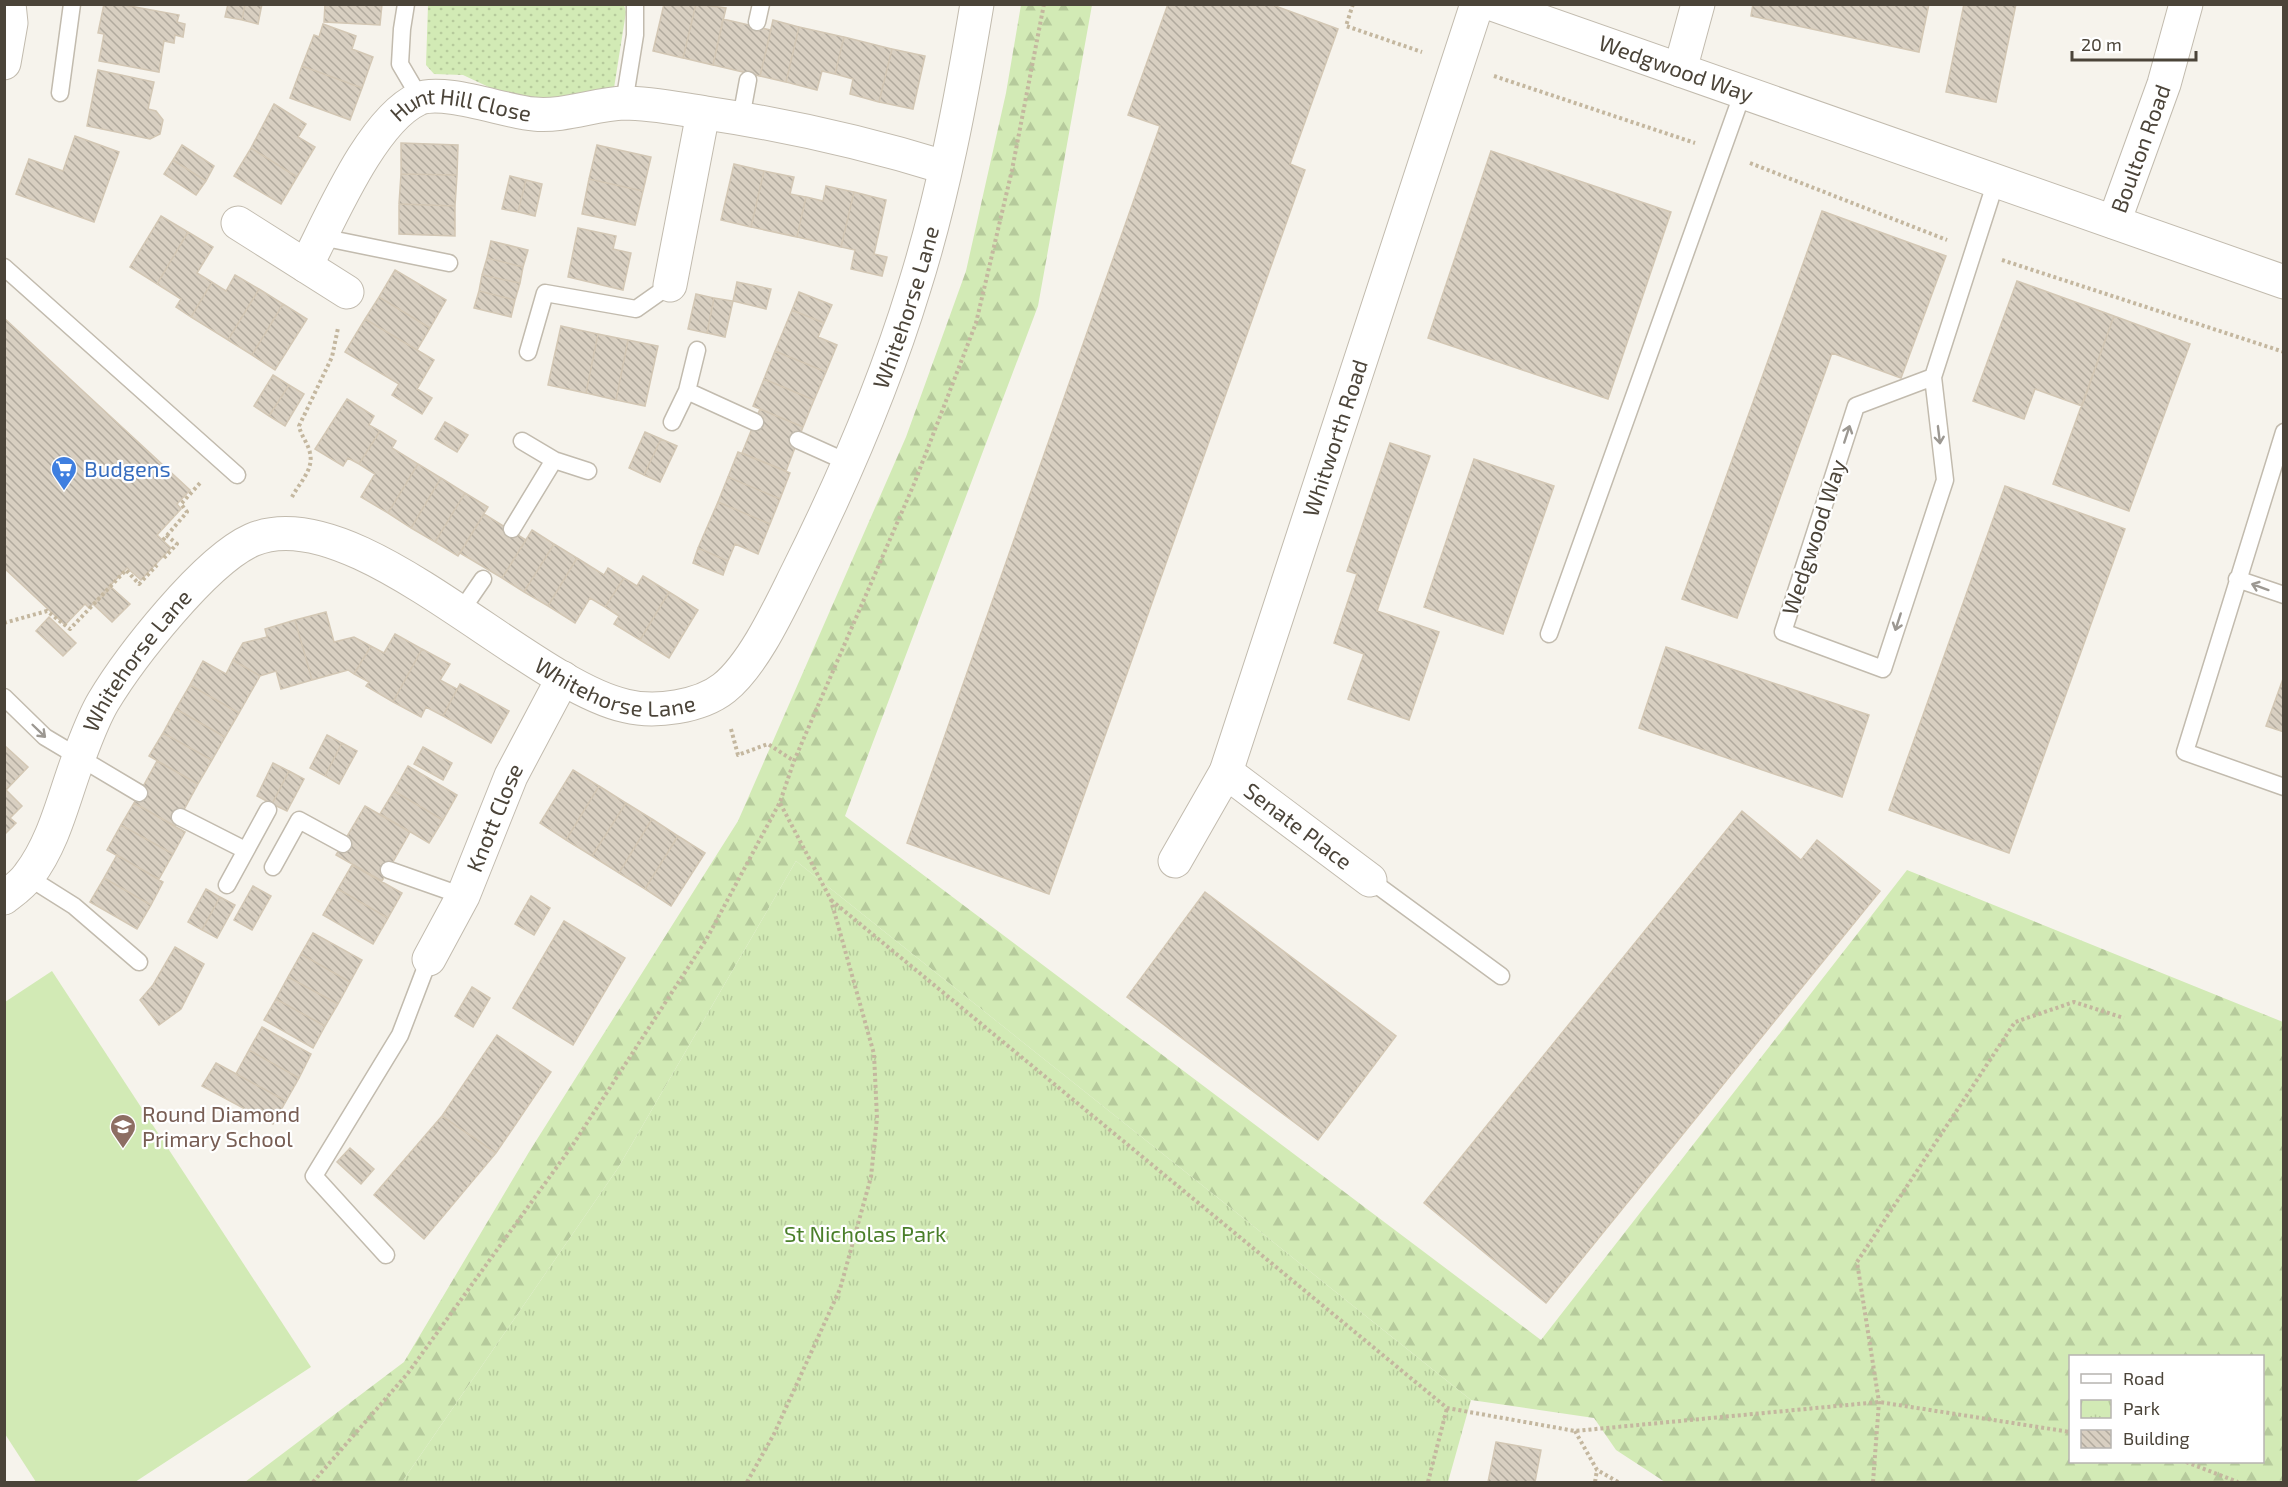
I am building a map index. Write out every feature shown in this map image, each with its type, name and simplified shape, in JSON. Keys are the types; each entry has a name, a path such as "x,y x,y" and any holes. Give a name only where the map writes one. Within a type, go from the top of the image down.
{"street":[{"path":"4,63 11,23 9,4"},
{"name":"Whitehorse Lane","path":"16,888 42,853 64,802 78,758 102,703 149,637 218,560 250,541 266,535 311,536 339,544 461,611 563,678 624,706 643,708 680,705 723,689 742,668 771,624 849,463 914,288 961,103 977,4"},
{"name":"Whitworth Road","path":"1175,861 1226,772 1477,4"},
{"name":"Wedgwood Way","path":"1492,4 2283,282"},
{"path":"1680,70 1698,4"},
{"name":"Boulton Road","path":"2114,222 2164,84 2186,4"},
{"name":"Hunt Hill Close","path":"306,266 369,149 391,118 420,98 462,98 536,115 624,103 741,118 882,148 944,167"},
{"path":"670,285 703,113"},
{"path":"238,223 347,292"},
{"name":"Knott Close","path":"429,959 464,896 511,776 563,678"},
{"name":"Senate Place","path":"1226,772 1370,880"}],"lane":[{"path":"60,93 72,4"},
{"path":"406,4 400,64 420,98"},
{"path":"624,103 635,35 635,4"},
{"path":"757,22 761,4"},
{"path":"741,118 748,80"},
{"path":"1549,634 1743,92"},
{"name":"Wedgwood Way","path":"1933,377 1856,406 1783,632 1882,669 1945,480 1933,377 1996,181"},
{"path":"321,237 449,263"},
{"path":"4,267 237,475"},
{"path":"528,352 545,292 636,309 670,285"},
{"path":"672,422 687,392 697,350"},
{"path":"687,392 755,422"},
{"path":"2283,432 2184,752 2283,787"},
{"path":"522,441 554,460 588,471"},
{"path":"798,441 849,463"},
{"path":"512,529 554,460"},
{"path":"461,611 483,579"},
{"path":"2238,579 2283,595"},
{"path":"4,698 45,737 139,793"},
{"path":"227,885 268,810"},
{"path":"180,817 245,850"},
{"path":"273,867 299,820 343,844"},
{"path":"389,870 464,896"},
{"path":"1370,880 1501,976"},
{"path":"16,888 74,906 139,962"},
{"path":"386,1255 314,1176 400,1035 429,959"}],"path":[{"path":"313,1482 408,1373 572,1146 706,940 780,802 794,761 914,483 976,323 1012,170 1044,4"},
{"path":"1353,4 1346,26 1722,152 1974,251 2283,352"},
{"path":"283,535 293,495 307,473 311,460 310,451 301,436 299,426 332,357 347,292"},
{"path":"163,540 187,512 181,504 221,461"},
{"path":"4,623 47,611 70,630 126,570 140,584 177,544 166,535"},
{"path":"723,689 738,755 768,744 794,761"},
{"path":"747,1482 774,1434 840,1289 871,1177 877,1118 874,1054 831,900 780,802"},
{"path":"831,900 1448,1408 1575,1431 1879,1402 2069,1432"},
{"path":"1873,1482 1879,1402 1857,1262 2015,1022 2074,1002 2124,1018"},
{"path":"1428,1482 1448,1408"},
{"path":"1575,1431 1597,1470 1618,1482"},
{"path":"2191,1463 2238,1482"},
{"path":"1595,1482 1597,1470"}],"green space":[{"path":"428,5 624,5 626,12 614,88 562,98 510,97 463,75 434,74 426,65"},
{"path":"1021,5 1092,5 1038,306 845,816 1541,1340 1907,870 2283,1022 2283,1482 1665,1482 1616,1450 1594,1418 1471,1400 796,861 618,1168 402,1482 245,1482 404,1362 529,1152 738,821 906,437 966,271 1006,93"},
{"name":"St Nicholas Park","path":"796,861 1471,1400 1448,1482 402,1482 618,1168"},
{"name":"Round Diamond Primary School","path":"52,971 311,1367 135,1482 36,1482 5,1434 5,1002"}],"building":[{"path":"104,4 119,4 179,15 177,22 185,24 183,37 175,35 174,43 164,41 159,72 99,61 104,34 98,33"},
{"path":"228,4 245,4 242,20 225,17"},
{"path":"245,4 262,4 258,24 242,20"},
{"path":"325,4 382,4 380,25 324,22"},
{"path":"664,4 696,4 683,58 653,51"},
{"path":"696,4 726,8 713,65 683,58"},
{"path":"1168,4 1270,4 1338,29 1290,164 1305,170 1049,894 907,843 1160,126 1128,115"},
{"path":"1753,4 1929,4 1919,52 1751,16"},
{"path":"1964,4 2016,4 1996,102 1946,92"},
{"path":"723,19 771,30 760,76 713,65"},
{"path":"773,20 799,27 786,82 760,76"},
{"path":"323,24 356,36 352,49 373,57 362,88 302,66 314,35 319,37"},
{"path":"799,27 844,37 835,74 822,71 817,90 786,82"},
{"path":"844,37 892,49 879,102 850,94 853,79 835,74"},
{"path":"892,49 925,56 913,109 879,102"},
{"path":"302,66 362,88 350,120 290,98"},
{"path":"98,70 154,82 148,109 156,111 163,120 160,134 150,139 87,126"},
{"path":"274,104 306,124 298,137 315,147 297,177 251,148"},
{"path":"75,136 119,152 94,222 16,194 29,159 63,171"},
{"path":"401,143 458,145 457,175 401,174"},
{"path":"182,145 214,166 206,181 173,160"},
{"path":"597,145 651,157 643,191 589,179"},
{"path":"251,148 297,177 281,204 234,176"},
{"path":"1491,151 1671,212 1608,399 1428,338"},
{"path":"173,160 206,181 196,195 164,174"},
{"path":"734,164 764,171 751,227 721,220"},
{"path":"764,171 794,177 790,194 806,197 797,237 751,227"},
{"path":"401,174 457,175 455,206 399,204"},
{"path":"510,176 526,180 518,212 502,209"},
{"path":"589,179 643,191 635,225 582,214"},
{"path":"526,180 542,184 535,216 518,212"},
{"path":"826,186 854,192 841,247 797,237 806,197 823,201"},
{"path":"854,192 886,200 874,254 887,257 882,276 851,269 855,250 841,247"},
{"path":"399,204 455,206 455,236 399,234"},
{"path":"1822,211 1946,256 1901,378 1832,353 1737,618 1682,599"},
{"path":"161,216 188,232 157,284 130,267"},
{"path":"578,228 616,236 613,249 631,253 623,290 568,277"},
{"path":"188,232 213,247 197,273 212,282 191,317 176,307 181,299 157,284"},
{"path":"491,241 528,250 523,267 487,258"},
{"path":"487,258 523,267 520,283 482,275"},
{"path":"395,270 446,300 430,328 379,297"},
{"path":"235,275 259,289 228,340 191,317 212,282 226,291"},
{"path":"482,275 520,283 515,300 479,291"},
{"path":"2017,281 2114,316 2082,406 2035,389 2024,419 1973,401"},
{"path":"737,282 771,289 766,309 733,301"},
{"path":"259,289 283,304 252,355 228,340"},
{"path":"479,291 515,300 511,317 474,308"},
{"path":"799,292 832,305 824,323 792,310"},
{"path":"696,294 714,298 707,333 688,329"},
{"path":"379,297 430,328 417,350 365,319"},
{"path":"714,298 733,301 725,337 707,333"},
{"path":"283,304 307,319 275,370 252,355"},
{"path":"792,310 824,323 818,337 837,345 826,372 775,351"},
{"path":"2114,316 2190,344 2129,511 2053,484"},
{"path":"4,318 190,490 177,504 181,509 157,535 171,548 141,580 127,568 89,608 85,604 65,625 4,568"},
{"path":"365,319 434,360 417,389 432,398 422,414 392,395 399,384 345,352"},
{"path":"561,326 598,334 586,393 548,385"},
{"path":"598,334 628,340 616,400 586,393"},
{"path":"628,340 658,346 645,406 616,400"},
{"path":"775,351 826,372 814,400 764,379"},
{"path":"273,375 289,385 269,416 254,406"},
{"path":"764,379 814,400 803,427 753,406"},
{"path":"289,385 304,394 285,426 269,416"},
{"path":"347,399 374,416 369,425 380,431 359,464 348,458 343,466 315,449"},
{"path":"760,409 803,427 786,471 742,453"},
{"path":"445,422 468,435 457,452 435,439"},
{"path":"380,431 396,441 392,448 418,464 388,513 361,497 375,474 359,464"},
{"path":"645,432 661,439 644,475 629,468"},
{"path":"661,439 677,446 660,482 644,475"},
{"path":"1390,443 1430,456 1377,611 1439,632 1409,720 1348,699 1364,654 1334,643 1357,574 1347,571"},
{"path":"738,452 790,473 780,499 728,477"},
{"path":"1474,459 1554,486 1503,634 1424,607"},
{"path":"418,464 441,478 411,528 388,513"},
{"path":"728,477 780,499 770,524 718,502"},
{"path":"441,478 465,493 435,542 411,528"},
{"path":"2005,486 2125,529 2009,853 1889,810"},
{"path":"465,493 488,507 458,556 435,542"},
{"path":"718,502 770,524 758,554 735,544 728,561 698,548"},
{"path":"484,514 526,540 502,578 460,553"},
{"path":"532,530 554,544 524,592 502,578"},
{"path":"554,544 577,558 548,606 524,592"},
{"path":"698,548 728,561 723,575 693,563"},
{"path":"577,558 604,575 608,568 624,578 605,607 590,598 575,623 548,606"},
{"path":"643,576 669,592 640,640 614,624 619,616 605,607 624,578 637,586"},
{"path":"111,587 130,604 112,622 94,605"},
{"path":"669,592 698,610 669,658 640,640"},
{"path":"326,612 334,642 354,637 371,646 354,674 348,670 312,680 295,620"},
{"path":"49,617 76,643 63,656 36,631"},
{"path":"295,620 312,680 281,689 276,671 260,676 233,660 243,643 267,637 265,629"},
{"path":"395,634 422,649 393,702 366,686 369,682 354,674 371,646 384,653"},
{"path":"1666,647 1869,715 1842,797 1639,728"},
{"path":"422,649 450,664 440,680 457,689 443,716 426,707 421,717 393,702"},
{"path":"233,660 260,676 239,713 190,685 203,661 226,674"},
{"path":"2284,676 2284,732 2266,726"},
{"path":"460,684 509,711 491,743 443,716"},
{"path":"190,685 239,713 225,737 176,709"},
{"path":"176,709 225,737 212,760 163,733"},
{"path":"163,733 212,760 198,784 149,756"},
{"path":"327,735 342,743 325,776 310,768"},
{"path":"342,743 357,751 339,784 325,776"},
{"path":"4,745 28,767 6,790 22,806 10,818 16,823 4,835"},
{"path":"423,747 452,763 443,780 414,764"},
{"path":"157,761 198,784 175,826 134,803"},
{"path":"273,763 289,771 272,804 257,796"},
{"path":"408,766 457,795 443,820 394,791"},
{"path":"573,770 599,786 566,840 540,823"},
{"path":"289,771 304,779 287,811 272,804"},
{"path":"599,786 626,803 592,856 566,840"},
{"path":"394,791 443,820 429,843 380,814"},
{"path":"134,803 185,832 173,854 121,825"},
{"path":"626,803 652,819 619,873 592,856"},
{"path":"365,806 410,832 382,881 336,855"},
{"path":"1742,811 1801,860 1817,840 1880,891 1546,1303 1424,1203"},
{"path":"652,819 678,836 645,889 619,873"},
{"path":"121,825 173,854 159,879 107,850"},
{"path":"678,836 705,853 671,906 645,889"},
{"path":"117,855 163,882 151,905 104,878"},
{"path":"352,865 402,893 388,918 338,889"},
{"path":"104,878 151,905 137,929 90,902"},
{"path":"253,886 271,896 252,930 234,920"},
{"path":"206,889 220,897 202,930 188,922"},
{"path":"338,889 388,918 373,944 323,915"},
{"path":"1205,892 1396,1036 1318,1140 1127,997"},
{"path":"531,896 550,908 534,935 515,924"},
{"path":"220,897 235,905 217,938 202,930"},
{"path":"564,921 625,958 573,1045 513,1008"},
{"path":"313,933 362,960 350,982 301,954"},
{"path":"175,947 204,964 181,1009 159,1025 140,1000 153,985"},
{"path":"301,954 350,982 338,1004 288,977"},
{"path":"288,977 338,1004 325,1026 276,999"},
{"path":"472,987 490,998 473,1027 455,1016"},
{"path":"276,999 325,1026 313,1048 264,1020"},
{"path":"262,1027 311,1054 299,1078 249,1050"},
{"path":"497,1035 551,1072 496,1153 442,1116"},
{"path":"249,1050 299,1078 286,1101 236,1074"},
{"path":"216,1063 286,1101 273,1124 202,1086"},
{"path":"442,1116 496,1153 424,1239 374,1195"},
{"path":"350,1148 374,1169 361,1184 337,1162"},
{"path":"1496,1442 1541,1450 1535,1482 1488,1482"}],"place":[{"name":"Budgens","path":"64,492"},
{"name":"Round Diamond Primary School","path":"123,1150"}]}
